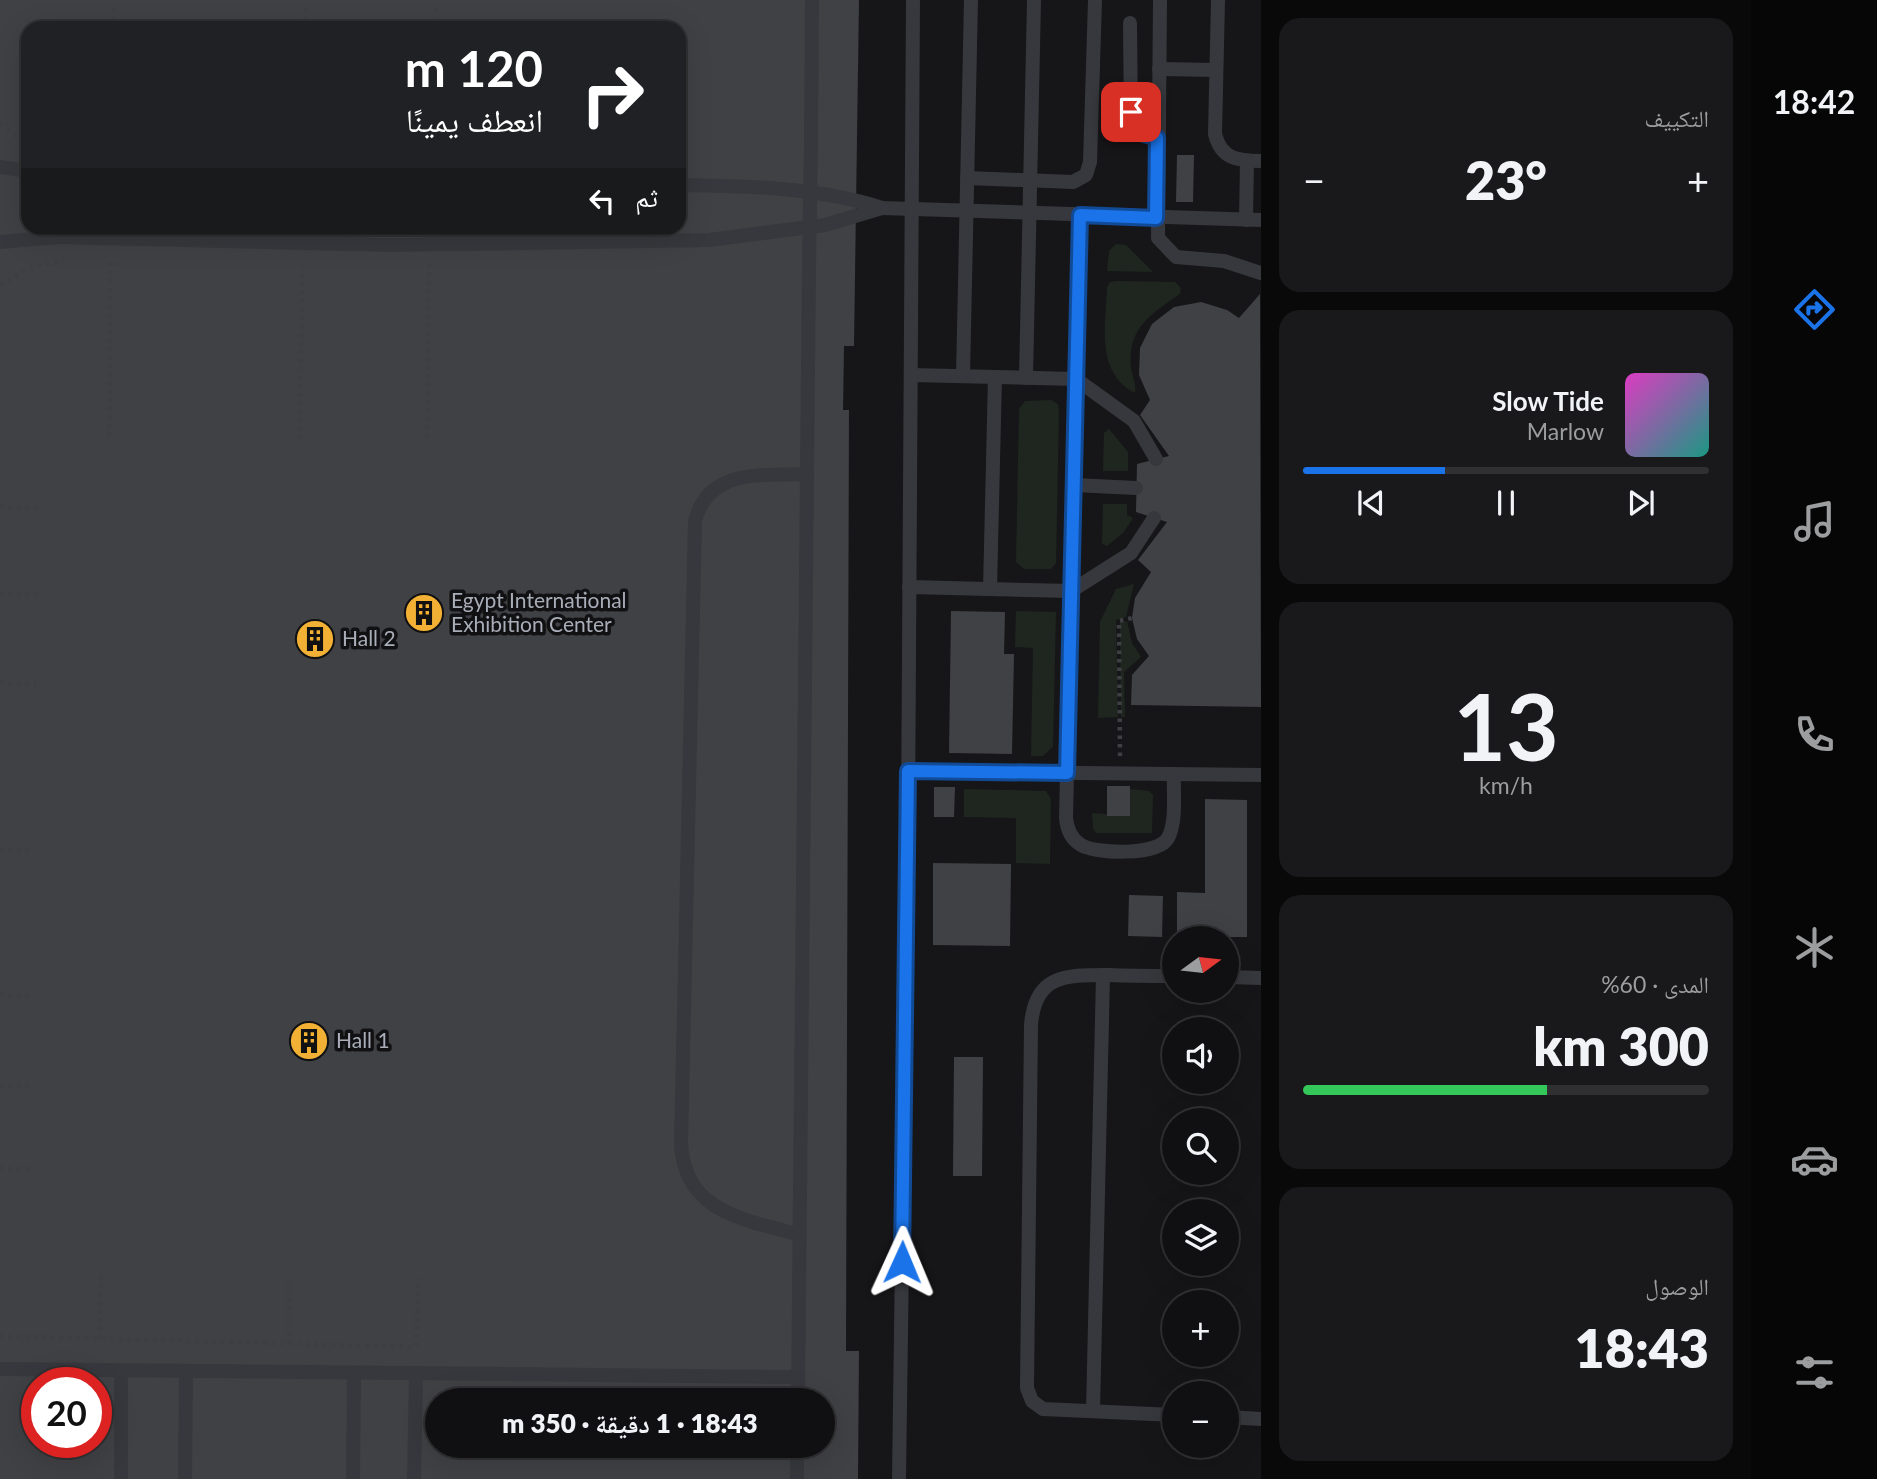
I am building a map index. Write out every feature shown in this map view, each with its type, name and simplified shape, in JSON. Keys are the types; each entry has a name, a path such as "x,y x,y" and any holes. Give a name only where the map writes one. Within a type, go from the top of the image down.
{"lane":[{"path":"798,1388 812,0"},
{"path":"899,1479 908,771 913,0"},
{"path":"963,376 971,0"},
{"path":"1026,378 1034,0"},
{"path":"967,178 1073,181 1080,180 1089,169 1095,0"},
{"path":"1160,0 1156,218 1158,238 1176,257 1224,261 1261,273"},
{"path":"1218,0 1217,143 1229,157 1254,161 1245,220"},
{"path":"1130,23 1131,119 1137,132 1157,138"},
{"path":"1158,69 1216,70"},
{"path":"0,167 21,171"},
{"path":"686,185 786,190 857,200 882,208 1261,220"},
{"path":"0,242 58,237 391,245 709,240 825,225 882,208"},
{"path":"1080,215 1066,818 1073,839 1093,849 1146,851 1159,848 1168,838 1174,774"},
{"path":"911,375 1076,379 1134,421 1156,459"},
{"path":"990,589 995,377"},
{"path":"799,1235 732,1215 708,1202 685,1170 681,1143 695,521 704,498 722,482 746,477 807,474"},
{"path":"1073,485 1136,488"},
{"path":"909,587 1071,591 1131,553 1154,518"},
{"path":"908,771 1261,775"},
{"path":"1162,976 1070,975 1049,984 1035,1001 1031,1026 1027,1388 1032,1401 1043,1409 1162,1414"},
{"path":"1093,1411 1103,975"},
{"path":"1239,977 1261,978"},
{"path":"0,1369 798,1377"},
{"path":"121,1371 121,1479"},
{"path":"185,1479 186,1372"},
{"path":"353,1479 354,1373"},
{"path":"414,1479 415,1375"},
{"path":"1239,1418 1261,1419"},
{"path":"797,1458 797,1479"}],"path":[{"path":"114,21 115,3"},
{"path":"305,21 306,6"},
{"path":"436,8 436,21"},
{"path":"0,124 21,139"},
{"path":"0,285 31,267 76,260"},
{"path":"100,260 125,261"},
{"path":"109,436 111,261"},
{"path":"288,264 315,265"},
{"path":"300,439 302,265"},
{"path":"417,266 429,266 427,441"},
{"path":"0,507 39,508"},
{"path":"0,594 38,595"},
{"path":"1121,773 1119,621 1132,618"},
{"path":"0,683 36,684"},
{"path":"0,851 34,851"},
{"path":"0,995 33,996"},
{"path":"0,1086 32,1086"},
{"path":"0,1168 31,1169"},
{"path":"100,1339 101,1272"},
{"path":"289,1275 289,1344"},
{"path":"0,1336 416,1347 418,1277"}],"shaded area":[{"path":"1116,244 1126,245 1153,272 1107,271 1109,251"},
{"path":"1110,282 1175,282 1181,288 1180,294 1151,315 1137,332 1131,353 1135,393 1122,384 1108,360 1105,332 1107,287"},
{"path":"1051,400 1058,404 1059,411 1056,563 1051,569 1024,569 1016,562 1019,409 1025,401"},
{"path":"1109,429 1128,452 1128,471 1103,471 1104,433"},
{"path":"1103,504 1127,504 1127,515 1133,518 1123,533 1107,546 1102,544"},
{"path":"1134,584 1126,617 1116,620 1118,717 1098,718 1100,622 1116,589"},
{"path":"1016,611 1056,612 1053,747 1043,756 1031,756 1033,648 1015,647"},
{"path":"1127,621 1132,643 1141,657 1124,672 1125,717 1121,717 1120,623"},
{"path":"964,789 1046,791 1051,799 1050,864 1016,863 1016,818 964,817"},
{"path":"1130,789 1149,791 1153,795 1152,833 1096,833 1092,813 1130,816"}],"building":[{"name":"Egypt International Exhibition Center","path":"0,0 859,0 854,346 844,346 843,410 849,410 846,1351 859,1351 858,1479 0,1479"},
{"path":"1177,155 1194,155 1193,202 1176,202"},
{"path":"1260,294 1261,707 1131,705 1132,675 1149,656 1137,639 1132,618 1135,598 1151,572 1138,560 1167,522 1136,512 1137,464 1169,456 1140,415 1150,400 1139,375 1140,348 1152,324 1174,307 1201,302 1227,310 1239,318"},
{"path":"951,611 1005,612 1004,654 1014,654 1012,754 949,753"},
{"path":"1107,786 1130,786 1130,816 1107,816"},
{"path":"934,787 955,787 954,817 934,817"},
{"path":"1205,799 1247,800 1247,937 1239,937 1239,926 1177,926 1177,892 1205,893"},
{"path":"933,863 1011,864 1010,946 933,945"},
{"path":"1129,895 1163,896 1162,937 1128,936"},
{"path":"954,1057 983,1057 982,1176 953,1176"}],"place":[{"name":"Egypt International Exhibition Center","path":"424,613"},
{"name":"Hall 2","path":"315,639"},
{"name":"Hall 1","path":"309,1041"}],"route":[{"path":"902,1262 908,771 1067,773 1080,215 1156,218 1157,138 1143,136 1137,132 1133,126 1131,112"}]}
